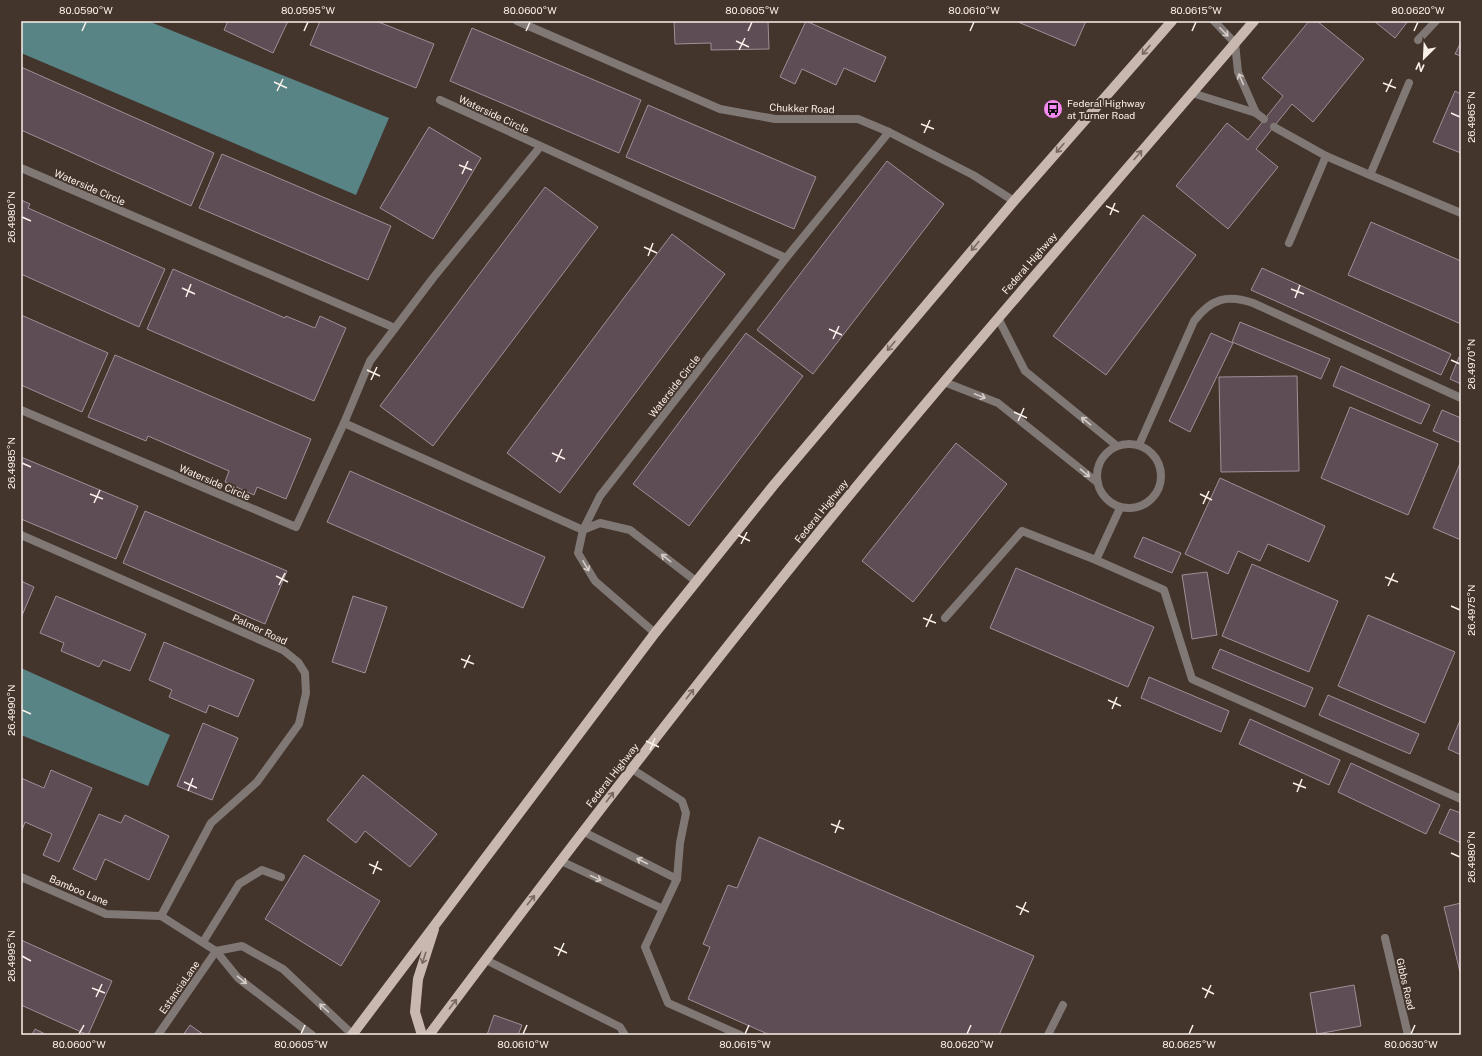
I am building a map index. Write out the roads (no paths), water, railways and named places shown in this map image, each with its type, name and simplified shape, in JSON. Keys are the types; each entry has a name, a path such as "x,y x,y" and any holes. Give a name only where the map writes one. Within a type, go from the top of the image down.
{"main road":[{"path":"352,1035 436,921 655,633 778,480 1014,201 1172,21"},
{"name":"Federal Highway","path":"430,1035 632,769 824,526 998,318 1254,21"},
{"path":"422,1035 415,1012 418,979 436,921"}],"street":[{"name":"Chukker Road","path":"517,21 720,109 775,119 858,119 889,132 973,175 1014,201"},
{"path":"1214,21 1235,43 1238,72 1256,113"},
{"path":"1418,40 1436,21"},
{"path":"1370,175 1409,83"},
{"path":"1192,93 1256,113 1264,119"},
{"name":"Waterside Circle","path":"440,100 786,258"},
{"path":"1274,127 1326,156 1461,213"},
{"name":"Waterside Circle","path":"655,633 595,581 578,553 583,530 600,496 786,258 889,132"},
{"name":"Waterside Circle","path":"21,410 296,527 344,423 370,360 540,146"},
{"path":"1289,243 1326,156"},
{"name":"Waterside Circle","path":"21,168 395,328"},
{"path":"1139,445 1194,321 1202,310 1213,302 1227,298 1240,299 1253,303 1461,398"},
{"path":"998,318 1025,371 1116,446"},
{"path":"944,382 998,403 1098,484"},
{"path":"344,423 583,530 600,523 630,530 696,582"},
{"path":"1128,444 1139,445 1149,450 1157,459 1161,469 1162,480 1158,491 1152,500 1142,506 1131,509 1120,508 1110,502 1102,494 1098,484 1097,472 1100,462 1107,452 1116,446 1128,444"},
{"path":"1096,560 1120,508"},
{"path":"945,618 1022,531 1096,560 1164,590 1192,679 1461,799"},
{"name":"Palmer Road","path":"21,535 283,650 298,662 305,674 306,693 299,724 257,782 212,823 161,916"},
{"path":"632,769 682,801 686,813 680,843 677,879 644,947 668,1003 740,1035"},
{"path":"584,832 677,879"},
{"path":"561,861 663,909"},
{"path":"203,942 239,884 262,870 281,877"},
{"name":"Bamboo Lane","path":"21,877 106,914 161,916 216,951 238,978 312,1035"},
{"name":"Gibbs Road","path":"1385,938 1408,1035"},
{"path":"216,951 242,946 283,969 352,1035"},
{"name":"EstanciaLane","path":"158,1035 216,951"},
{"path":"486,960 620,1028 625,1035"},
{"path":"1048,1035 1063,1004"}],"water":[{"path":"21,21 148,21 389,118 356,195 21,53"},
{"path":"21,668 170,735 148,786 21,735"}],"place":[{"name":"Federal Highway at Turner Road","path":"1053,109"}]}
